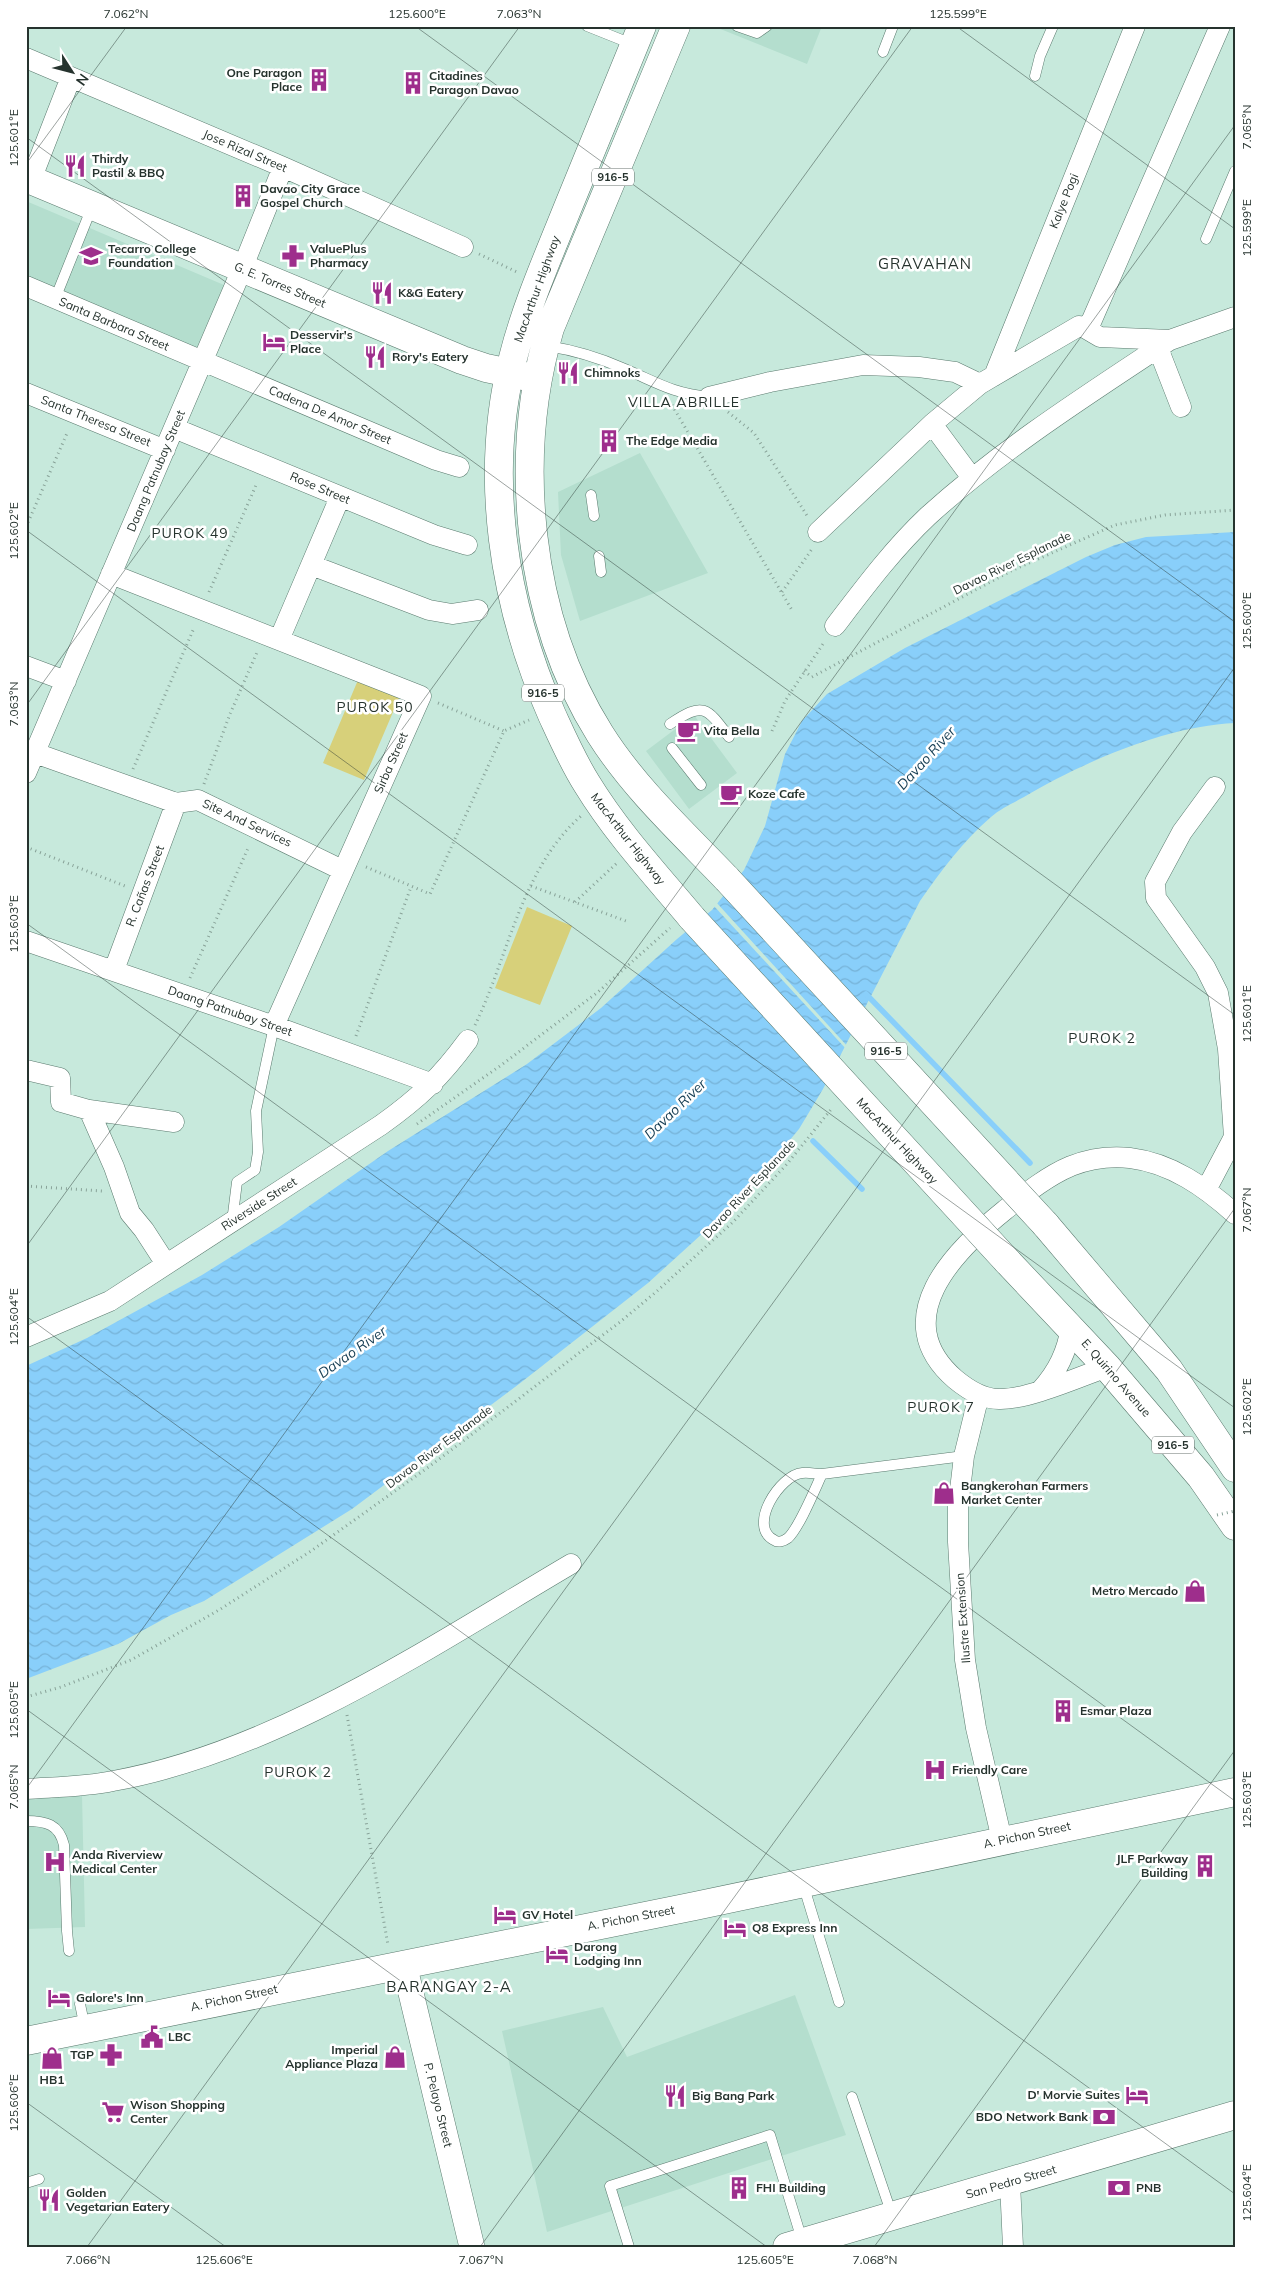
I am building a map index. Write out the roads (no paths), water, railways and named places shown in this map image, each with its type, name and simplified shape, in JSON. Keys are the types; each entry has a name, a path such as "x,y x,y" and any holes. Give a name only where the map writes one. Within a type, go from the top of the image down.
{"main road":[{"name":"MacArthur Highway","path":"676,26 566,287 545,346 538,379 532,430 531,498 534,548 540,587 560,648 578,694 600,733 618,760 641,788 1045,1224 1169,1370 1235,1468"},
{"name":"MacArthur Highway","path":"638,36 542,270 524,319 510,374 500,453 501,519 512,598 529,660 569,754 586,784 618,829 692,918 1007,1261"},
{"name":"G. E. Torres Street","path":"29,179 462,360 510,374 538,379"},
{"name":"E. Quirino Avenue","path":"1007,1261 1107,1367 1201,1477 1226,1521"},
{"name":"A. Pichon Street","path":"26,2041 82,2017 398,1965 1235,1792"},
{"name":"San Pedro Street","path":"795,2244 1010,2183 1235,2115"}],"street":[{"name":"Kalye Pogi","path":"987,380 1135,26"},
{"path":"1088,329 1220,26"},
{"name":"Jose Rizal Street","path":"26,58 463,247"},
{"path":"29,179 71,77"},
{"name":"Daang Patnubay Street","path":"26,773 242,269 283,168"},
{"name":"Santa Barbara Street","path":"26,286 202,362"},
{"path":"835,626 892,553 927,517 972,478 1078,401 1164,344 1235,317"},
{"path":"818,532 932,424 987,380 1079,326 1088,329 1100,337 1164,344"},
{"path":"1164,344 1181,407"},
{"name":"Cadena De Amor Street","path":"202,362 436,460 459,467"},
{"path":"709,397 780,380 863,365 919,367 955,372 987,380"},
{"name":"Santa Theresa Street","path":"26,393 165,450"},
{"path":"932,424 972,478"},
{"name":"Rose Street","path":"174,428 434,535 467,545"},
{"path":"111,574 272,637 311,566 340,497"},
{"path":"311,566 429,610 452,614 478,610"},
{"name":"Sirba Street","path":"272,637 421,696 274,1026"},
{"path":"26,666 66,681"},
{"name":"Site And Services","path":"35,754 176,803 198,800 345,864"},
{"path":"1206,1190 1234,1137 1228,1049 1218,993 1205,967 1156,898 1155,882 1182,832 1215,787"},
{"name":"R. Cañas Street","path":"114,970 176,803"},
{"name":"Daang Patnubay Street","path":"26,941 184,994 433,1084"},
{"name":"Riverside Street","path":"26,1337 110,1301 381,1125 433,1084 468,1040"},
{"path":"26,1070 60,1078 61,1102 89,1110 174,1122"},
{"path":"89,1110 130,1213 144,1230 166,1264"},
{"path":"1107,1367 1041,1390 1005,1399 979,1395 961,1384 944,1368 930,1345 925,1324 930,1298 944,1272 965,1246 988,1224 1054,1174 1072,1166 1101,1158 1129,1158 1170,1168 1206,1190 1235,1214"},
{"path":"1041,1390 1061,1362 1067,1348 1071,1327"},
{"name":"Ilustre Extension","path":"979,1395 964,1456 958,1507 958,1533 965,1660 976,1728 1002,1840"},
{"path":"26,1789 77,1786 113,1781 190,1762 236,1745 344,1697 571,1564"},
{"name":"P. Pelayo Street","path":"398,1965 472,2247"},
{"path":"1010,2183 1013,2247"}],"lane":[{"path":"587,26 638,36"},
{"path":"737,26 757,33 767,26"},
{"path":"883,52 893,26"},
{"path":"1035,76 1040,56 1053,26"},
{"path":"1206,239 1235,171"},
{"path":"55,298 93,206"},
{"path":"545,346 591,355 626,369 661,387 687,395 709,397"},
{"path":"591,495 594,516"},
{"path":"599,556 601,572"},
{"path":"670,724 689,712 700,709 711,715 729,737"},
{"path":"672,748 701,785"},
{"path":"232,1222 237,1182 255,1170 258,1152 256,1110 274,1026"},
{"path":"822,1474 794,1530 787,1538 780,1542 774,1541 768,1535 764,1525 770,1501 781,1485 792,1477 801,1473 822,1474 964,1456"},
{"path":"26,1821 46,1822 57,1829 62,1835 64,1845 66,1930 70,1951"},
{"path":"802,1883 839,2002"},
{"path":"852,2097 893,2216"},
{"path":"628,2247 610,2186 770,2135 795,2244"},
{"path":"26,2183 38,2179"}],"water":[{"name":"Davao River","path":"1235,532 1235,723 1181,731 1098,759 1007,806 981,826 953,857 920,901 823,1089 799,1129 750,1188 725,1213 648,1283 519,1384 352,1509 204,1601 171,1615 118,1644 26,1679 26,1366 87,1338 202,1275 279,1227 388,1151 527,1064 601,1008 712,910 744,870 765,826 785,754 802,721 827,694 905,648 1086,557 1115,545 1146,537"}],"waterway":[{"path":"866,994 1030,1163"},
{"path":"813,1141 862,1189"}],"place":[{"name":"One Paragon Place","path":"319,80"},
{"name":"Citadines Paragon Davao","path":"413,83"},
{"name":"Thirdy Pastil & BBQ","path":"75,166"},
{"name":"Davao City Grace Gospel Church","path":"243,196"},
{"name":"Tecarro College Foundation","path":"91,256"},
{"name":"ValuePlus Pharmacy","path":"293,256"},
{"name":"K&G Eatery","path":"382,293"},
{"name":"Desservir's Place","path":"274,342"},
{"name":"Rory's Eatery","path":"375,357"},
{"name":"Chimnoks","path":"568,373"},
{"name":"The Edge Media","path":"609,441"},
{"name":"Vita Bella","path":"688,731"},
{"name":"Koze Cafe","path":"731,794"},
{"name":"Bangkerohan Farmers Market Center","path":"944,1493"},
{"name":"Metro Mercado","path":"1195,1591"},
{"name":"Esmar Plaza","path":"1063,1711"},
{"name":"Friendly Care","path":"935,1770"},
{"name":"Anda Riverview Medical Center","path":"55,1862"},
{"name":"JLF Parkway Building","path":"1205,1866"},
{"name":"GV Hotel","path":"505,1915"},
{"name":"Q8 Express Inn","path":"735,1928"},
{"name":"Darong Lodging Inn","path":"557,1954"},
{"name":"Galore's Inn","path":"59,1998"},
{"name":"LBC","path":"152,2037"},
{"name":"TGP","path":"111,2055"},
{"name":"Imperial Appliance Plaza","path":"395,2057"},
{"name":"HB1","path":"52,2058"},
{"name":"D' Morvie Suites","path":"1137,2095"},
{"name":"Big Bang Park","path":"675,2096"},
{"name":"Wison Shopping Center","path":"113,2112"},
{"name":"BDO Network Bank","path":"1104,2117"},
{"name":"FHI Building","path":"739,2188"},
{"name":"PNB","path":"1119,2188"},
{"name":"Golden Vegetarian Eatery","path":"49,2200"}],"district":[{"name":"GRAVAHAN","path":"925,264"},
{"name":"VILLA ABRILLE","path":"684,402"},
{"name":"PUROK 49","path":"190,533"},
{"name":"PUROK 50","path":"375,707"},
{"name":"PUROK 2","path":"1102,1038"},
{"name":"PUROK 7","path":"941,1407"},
{"name":"PUROK 2","path":"298,1772"},
{"name":"BARANGAY 2-A","path":"449,1987"}]}
